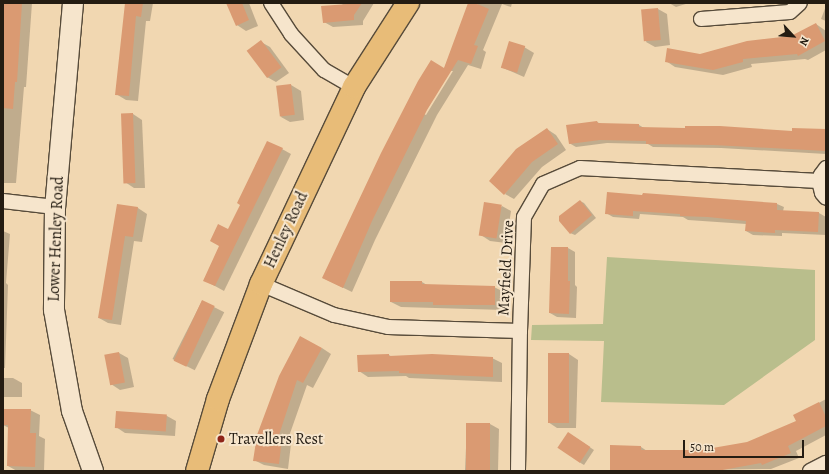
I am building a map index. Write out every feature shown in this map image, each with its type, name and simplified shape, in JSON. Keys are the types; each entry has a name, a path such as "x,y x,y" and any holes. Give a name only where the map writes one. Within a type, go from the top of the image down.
{"main road":[{"name":"Lower Henley Road","path":"72,3 55,207 54,310 72,410 93,471"},
{"name":"Henley Road","path":"197,471 218,399 261,284 354,87 408,3"}],"street":[{"path":"271,3 291,34 324,70 354,87"},
{"path":"701,19 790,12 800,3"},
{"name":"Mayfield Drive","path":"518,471 520,331 524,217 544,184 580,168 819,181"},
{"path":"826,168 819,181 822,193 826,198"},
{"path":"3,201 55,207"},
{"path":"261,284 334,314 388,327 520,331"},
{"path":"810,471 826,462 826,452"}],"green space":[{"path":"607,257 815,270 815,340 724,405 601,402 604,341 531,340 532,325 603,324"}],"building":[{"path":"3,3 22,3 17,82 15,82 13,109 3,108"},
{"path":"125,3 143,3 141,17 136,16 129,96 115,95"},
{"path":"226,3 242,3 249,20 236,26"},
{"path":"362,3 354,15 354,20 323,23 321,6"},
{"path":"468,3 475,3 489,9 474,45 478,46 471,64 458,60 427,110 372,221 343,288 322,278 381,153 418,81 431,60 444,68"},
{"path":"658,8 661,40 644,41 641,9"},
{"path":"816,23 825,41 798,56 797,54 743,59 743,62 713,70 665,62 667,48 700,54 747,41 791,36"},
{"path":"261,40 281,67 267,78 247,51"},
{"path":"509,41 525,46 517,73 501,68"},
{"path":"291,84 295,115 280,117 276,86"},
{"path":"121,113 133,113 135,183 123,183"},
{"path":"597,121 598,123 639,124 639,127 685,128 685,126 720,126 792,131 792,128 826,129 826,151 714,145 646,144 646,141 600,140 569,144 566,125"},
{"path":"547,128 558,144 532,162 504,195 489,181 516,149"},
{"path":"267,141 283,148 215,286 203,281 219,246 210,241 218,224 228,229 240,205 237,203"},
{"path":"607,192 642,195 643,193 777,203 777,210 819,212 818,232 775,230 775,233 745,231 746,221 680,216 680,214 633,211 633,216 605,214"},
{"path":"580,200 592,215 570,234 559,221 559,216"},
{"path":"484,202 502,205 496,238 479,236"},
{"path":"117,204 138,207 133,237 125,236 112,320 98,318"},
{"path":"551,247 568,247 568,281 570,281 569,314 549,313"},
{"path":"390,281 422,281 422,284 495,286 495,305 433,305 433,302 390,302"},
{"path":"202,300 215,306 186,367 174,361"},
{"path":"300,336 322,348 303,383 297,380 278,438 282,438 279,464 253,461 257,435 279,376"},
{"path":"119,352 125,382 110,385 104,355"},
{"path":"548,353 569,353 569,423 548,423"},
{"path":"389,354 389,356 432,354 493,357 493,377 399,373 399,371 358,372 357,355"},
{"path":"819,402 826,417 826,426 788,446 791,453 762,465 761,463 717,471 610,470 610,445 641,446 641,450 701,450 747,442 796,421 793,415"},
{"path":"3,409 31,409 30,433 36,433 35,467 7,466 8,425 3,425"},
{"path":"116,411 167,415 166,432 115,428"},
{"path":"466,423 490,423 490,471 466,471"},
{"path":"568,432 590,447 580,463 557,448"}],"place":[{"name":"Travellers Rest","path":"221,439"}]}
